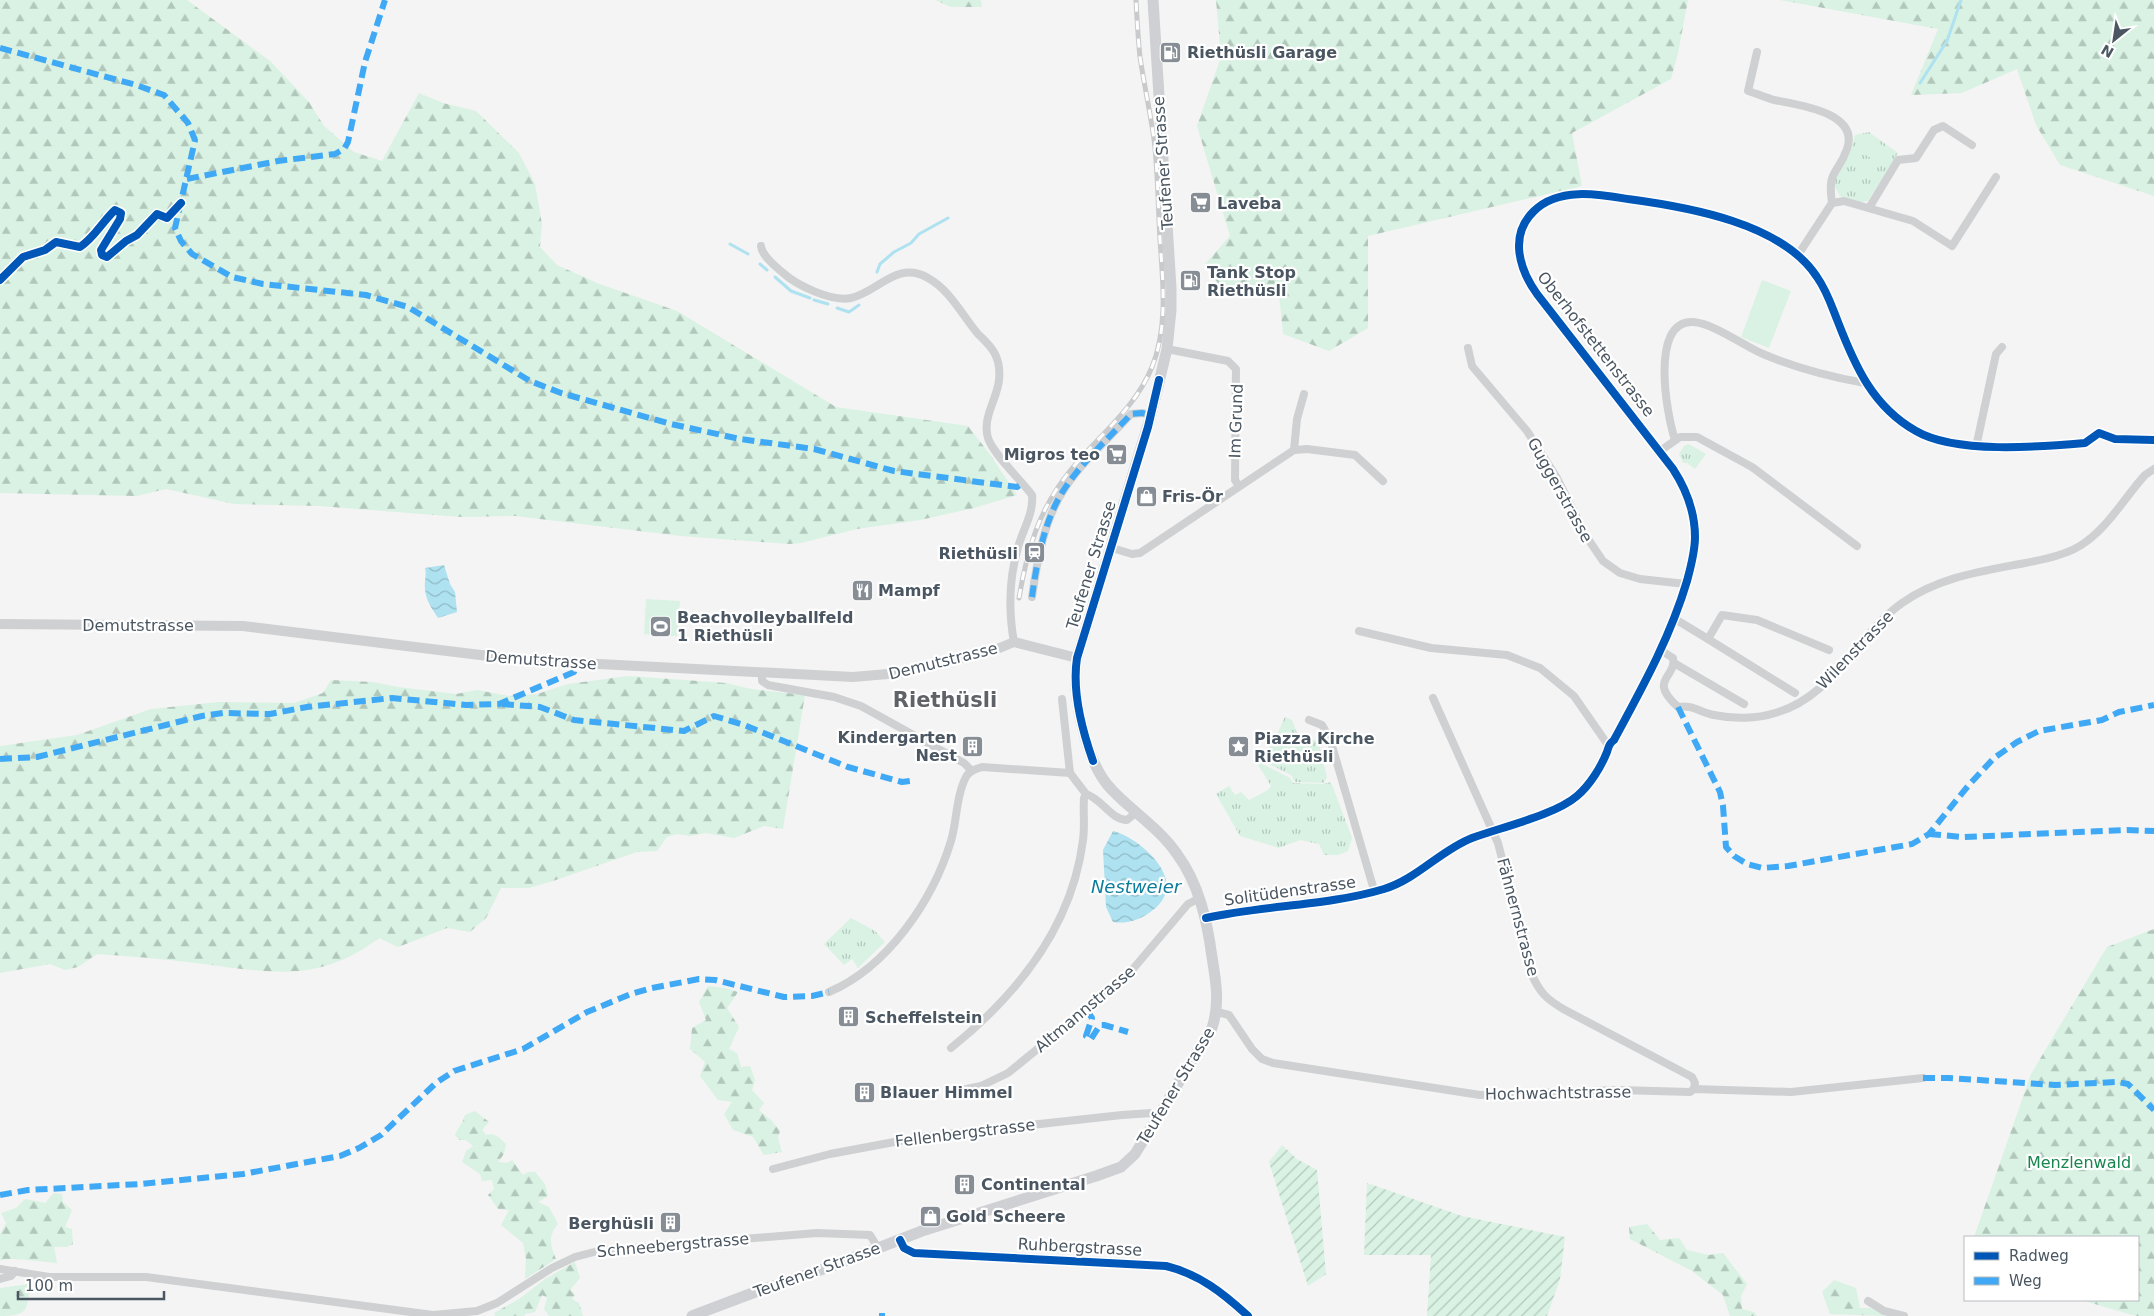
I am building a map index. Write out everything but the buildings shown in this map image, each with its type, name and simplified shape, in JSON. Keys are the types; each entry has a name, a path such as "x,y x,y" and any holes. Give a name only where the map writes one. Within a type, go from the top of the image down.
{"main road":[{"name":"Teufener Strasse","path":"700,1314 900,1240 1116,1169 1133,1156 1210,1034 1217,1012 1217,993 1206,918 1200,898 1178,854 1167,841 1112,790 1099,772 1085,737 1075,684 1077,658 1151,415 1167,349 1171,288 1153,0"}],"street":[{"path":"1756,52 1748,91 1772,99 1810,107 1832,116 1847,128 1850,139 1846,151 1831,179 1832,203 1798,255"},
{"path":"1869,208 1898,160 1916,158 1934,130 1942,126 1972,145"},
{"path":"1832,203 1844,201 1913,221 1952,246 1996,177"},
{"name":"Oberhofstettenstrasse","path":"1647,678 1662,651 1686,584 1695,548 1693,515 1681,480 1526,278 1518,250 1521,232 1528,218 1545,202 1567,195 1607,196 1647,201 1693,211 1744,226 1776,240 1808,264 1825,290 1850,352 1865,383 1884,406 1917,432 1942,442 1976,447 2085,443 2099,433 2115,439 2154,440"},
{"path":"761,246 764,254 783,274 803,286 829,296 845,299 855,297 891,277 905,273 926,277 940,287 996,355 999,377 988,416 987,436 992,447 1032,495 1033,504 1019,544 1011,580 1009,605 1014,642"},
{"path":"1675,440 1668,421 1664,379 1667,350 1671,336 1679,326 1692,322 1704,324 1763,354 1810,369 1865,383"},
{"path":"1976,447 1996,354 2002,347"},
{"name":"Guggerstrasse","path":"1468,348 1472,366 1526,431 1557,478 1586,536 1603,561 1620,573 1640,579 1686,584"},
{"name":"Im Grund","path":"1167,349 1228,361 1238,372 1235,480 1239,486"},
{"path":"1304,394 1297,419 1294,450 1307,449 1355,455 1384,481"},
{"path":"1032,598 1036,564 1051,515 1063,490 1131,414 1142,413 1151,415"},
{"path":"1660,451 1675,440 1686,436 1697,437 1752,467 1857,546"},
{"name":"Im Grund","path":"1112,548 1132,554 1140,553 1294,450"},
{"name":"Wilenstrasse","path":"1674,663 1664,681 1664,686 1666,694 1678,706 1685,706 1714,715 1751,717 1775,714 1813,694 1834,675 1884,617 1924,590 1941,581 2036,561 2073,550 2088,541 2145,475 2154,470"},
{"path":"1708,639 1722,615 1757,620 1829,650"},
{"path":"1675,619 1795,693"},
{"name":"Demutstrasse","path":"0,624 243,626 514,659 853,677 884,676 997,649 1014,642 1077,658"},
{"path":"1359,631 1432,648 1507,655 1540,668 1574,696 1608,745"},
{"path":"1662,651 1673,658 1674,663 1744,704"},
{"path":"762,672 762,681 768,685 834,697 861,706 964,763 972,771"},
{"name":"Solitüdenstrasse","path":"1206,918 1324,903 1353,898 1374,890 1384,889 1397,883 1462,842 1492,830 1537,816 1564,804 1577,796 1592,778 1607,752 1608,745 1614,740 1647,678"},
{"name":"Fähnernstrasse","path":"1433,698 1498,843 1531,973 1538,988 1547,999 1565,1010 1692,1077 1696,1083 1694,1089"},
{"path":"1062,699 1070,772 1086,794 1096,798 1120,820 1127,820 1136,812"},
{"path":"1309,720 1322,725 1330,739 1374,890"},
{"path":"829,992 848,982 886,951 919,909 943,864 964,782 972,771 982,767 1070,772"},
{"path":"951,1048 989,1016 1015,988 1035,962 1058,923 1074,887 1080,861 1083,839 1084,798 1086,794"},
{"name":"Altmannstrasse","path":"952,1092 982,1086 1008,1073 1127,976 1188,904 1200,898"},
{"name":"Hochwachtstrasse","path":"1217,1012 1229,1015 1252,1050 1262,1059 1273,1063 1488,1096 1620,1090 1690,1092 1694,1089 1791,1092 1923,1078"},
{"name":"Fellenbergstrasse","path":"773,1169 830,1154 921,1137 1152,1113 1159,1117"},
{"name":"Schneebergstrasse","path":"0,1269 49,1277 146,1277 433,1315 464,1314 484,1309 514,1294 552,1268 575,1257 598,1251 817,1233 870,1235 878,1248"},
{"name":"Ruhbergstrasse","path":"900,1240 904,1248 914,1253 1166,1266 1184,1270 1208,1282 1248,1316"},
{"path":"0,1279 11,1276 15,1271"},
{"path":"1868,1301 1884,1311 1904,1316"}],"green space":[{"path":"0,0 187,0 270,61 309,102 324,126 354,152 382,161 419,93 443,103 476,111 519,153 535,184 542,224 540,247 557,265 597,283 677,311 836,407 968,426 1017,495 974,508 920,520 857,529 801,543 789,544 681,536 515,516 461,517 319,506 234,504 166,489 137,496 0,493"},
{"path":"935,0 981,0 982,7 951,7"},
{"path":"1216,0 1688,0 1671,79 1572,133 1582,186 1368,236 1368,328 1329,351 1283,334 1279,295 1225,294 1205,264 1230,236 1197,126 1221,57"},
{"path":"1780,0 2154,0 2154,196 2060,165 2036,125 2017,69 1962,93 1911,95 1938,29"},
{"path":"1869,132 1898,153 1868,201 1859,202 1840,196 1833,184 1850,153 1855,135"},
{"path":"1868,136 1894,153 1888,162 1880,157 1873,159 1854,151 1858,138"},
{"path":"1762,280 1791,291 1769,348 1741,337"},
{"path":"1689,444 1706,454 1695,469 1687,463 1683,463 1679,454 1684,446"},
{"path":"646,599 680,601 677,636 644,634"},
{"path":"628,676 726,683 751,689 805,695 783,829 764,826 734,838 706,833 690,836 677,834 667,837 657,851 637,852 529,888 501,888 486,918 470,932 447,928 398,947 379,938 356,953 334,963 313,969 291,972 269,971 97,954 78,967 65,970 50,964 0,973 0,746 77,735 151,709 219,702 294,703 323,693 331,680 373,682 456,694 477,690 509,696 537,694 568,684"},
{"path":"1285,717 1292,720 1298,736 1318,741 1327,777 1323,783 1295,782 1291,775 1257,758 1273,743"},
{"path":"1255,760 1290,778 1293,783 1323,784 1331,782 1352,838 1348,851 1338,855 1324,855 1319,844 1300,840 1279,848 1240,836 1216,794 1229,786 1235,795 1241,792 1249,800 1268,790 1271,786"},
{"path":"851,918 875,931 885,942 858,968 852,959 844,965 824,944"},
{"name":"Menzlenwald","path":"2154,929 2154,1316 2136,1316 2084,1301 2139,1301 2139,1236 1974,1236 2031,1074 2107,947"},
{"path":"708,986 738,992 727,1008 739,1027 729,1049 737,1053 741,1067 750,1066 755,1080 752,1090 764,1103 759,1110 780,1131 778,1138 782,1152 764,1155 753,1137 733,1130 724,1114 732,1102 718,1100 700,1076 705,1062 690,1049 692,1028 706,1020 699,1002"},
{"path":"475,1111 489,1122 482,1130 486,1135 494,1135 506,1144 504,1154 498,1162 507,1163 512,1160 523,1175 528,1172 535,1172 545,1184 548,1196 538,1202 549,1207 558,1224 551,1236 552,1249 556,1259 525,1279 526,1259 523,1243 501,1225 509,1210 498,1209 488,1195 494,1189 492,1180 482,1181 480,1174 462,1162 466,1151 473,1146 466,1140 459,1140 455,1135 465,1115"},
{"path":"1282,1145 1297,1159 1317,1170 1326,1274 1308,1286 1269,1162"},
{"path":"1367,1183 1462,1216 1565,1237 1560,1279 1547,1316 1427,1316 1431,1255 1364,1255"},
{"path":"54,1193 62,1194 63,1202 72,1210 65,1227 72,1229 73,1244 67,1247 54,1247 57,1263 21,1259 0,1260 0,1234 6,1223 1,1213 16,1208 25,1199 45,1203"},
{"path":"1647,1224 1660,1240 1679,1238 1687,1250 1709,1255 1723,1253 1747,1284 1741,1296 1742,1309 1754,1312 1757,1316 1730,1316 1723,1295 1692,1271 1630,1239 1629,1227"},
{"path":"575,1262 580,1278 570,1290 575,1295 572,1299 579,1303 583,1316 549,1316 544,1309 547,1298 542,1295 535,1312 524,1316 495,1316 494,1313 519,1299 545,1279"},
{"path":"1834,1280 1856,1288 1860,1308 1870,1308 1885,1316 1830,1314 1822,1292"},
{"path":"29,1284 27,1306 24,1310 16,1315 0,1316 0,1288"}],"water":[{"path":"444,565 450,584 455,592 457,612 438,618 426,596 425,568"},
{"name":"Nestweier","path":"1113,831 1131,839 1150,854 1163,872 1166,881 1165,895 1159,905 1146,915 1134,920 1118,923 1113,922 1106,907 1103,850"}],"waterway":[{"path":"1920,83 1947,41 1961,0"},
{"path":"877,272 880,264 894,252 911,243 919,234 948,218"},
{"path":"730,244 748,254"},
{"path":"760,264 767,270"},
{"path":"775,277 791,291 810,298"},
{"path":"814,300 828,304"},
{"path":"837,308 849,312 859,305"}],"railway":[{"path":"1019,598 1030,547 1050,500 1070,471 1136,396 1145,382 1157,352 1162,321 1163,289 1156,164 1154,139 1140,57 1136,0"}],"marked path":[{"path":"187,179 278,161 335,154 344,149 348,142 365,62 385,0"},
{"path":"0,48 136,85 164,95 188,123 195,140 175,228 181,241 192,254 232,277 263,284 366,295 408,307 530,381 561,393 671,424 740,439 814,449 894,471 1017,487 1023,483"},
{"path":"1032,597 1042,541 1052,513 1065,488 1088,459 1131,414 1142,413 1151,415"},
{"path":"0,759 37,757 202,716 223,713 270,714 307,707 392,698 466,705 499,704 574,672 576,663"},
{"path":"502,704 540,707 574,720 684,731 714,716 744,725 848,767 902,782 910,781"},
{"path":"1678,707 1720,792 1726,847 1734,856 1747,864 1762,868 1788,866 1912,844 1929,834 1968,786 1994,758 2017,742 2039,731 2102,720 2119,712 2154,705"},
{"path":"1929,834 1963,837 2127,830 2154,831"},
{"path":"0,1195 28,1190 140,1184 243,1174 340,1156 359,1148 381,1135 436,1083 454,1071 523,1049 587,1012 631,994 652,988 699,979 715,980 784,997 812,996 829,992"},
{"path":"1086,1009 1092,1018 1086,1036 1091,1039 1100,1025 1128,1032"},
{"path":"1923,1078 2055,1085 2117,1082 2128,1084 2154,1110"}],"cycle path":[{"path":"1206,918 1251,910 1340,899 1384,889 1407,879 1461,843 1542,815 1567,803 1582,792 1598,770 1605,758 1609,745 1614,740 1655,662 1687,581 1695,537 1691,510 1686,493 1673,469 1537,294 1525,274 1519,252 1521,231 1526,220 1544,203 1566,195 1579,194 1604,195 1652,202 1705,213 1732,221 1758,231 1781,243 1801,258 1821,282 1851,354 1877,398 1901,421 1916,431 1933,438 1952,443 1998,447 2085,443 2099,433 2115,439 2154,440"},
{"path":"0,280 23,257 45,250 56,242 80,247 90,239 115,210 121,213 120,219 101,250 102,255 107,257 126,241 137,235 157,214 167,218 181,203"},
{"path":"1093,761 1079,710 1076,683 1077,658 1148,427 1159,380"},
{"path":"900,1240 904,1248 914,1253 1166,1266 1189,1274 1210,1285 1248,1316"}],"place":[{"name":"Riethüsli Garage","path":"1171,52"},
{"name":"Laveba","path":"1201,203"},
{"name":"Tank Stop Riethüsli","path":"1191,281"},
{"name":"Migros teo","path":"1116,454"},
{"name":"Fris-Ör","path":"1146,496"},
{"name":"Riethüsli","path":"1034,553"},
{"name":"Mampf","path":"862,590"},
{"name":"Beachvolleyballfeld 1 Riethüsli","path":"661,626"},
{"name":"Kindergarten Nest","path":"973,746"},
{"name":"Piazza Kirche Riethüsli","path":"1238,747"},
{"name":"Scheffelstein","path":"849,1017"},
{"name":"Blauer Himmel","path":"864,1092"},
{"name":"Continental","path":"965,1184"},
{"name":"Gold Scheere","path":"930,1216"},
{"name":"Berghüsli","path":"670,1223"}],"district":[{"name":"Riethüsli","path":"945,700"}]}
